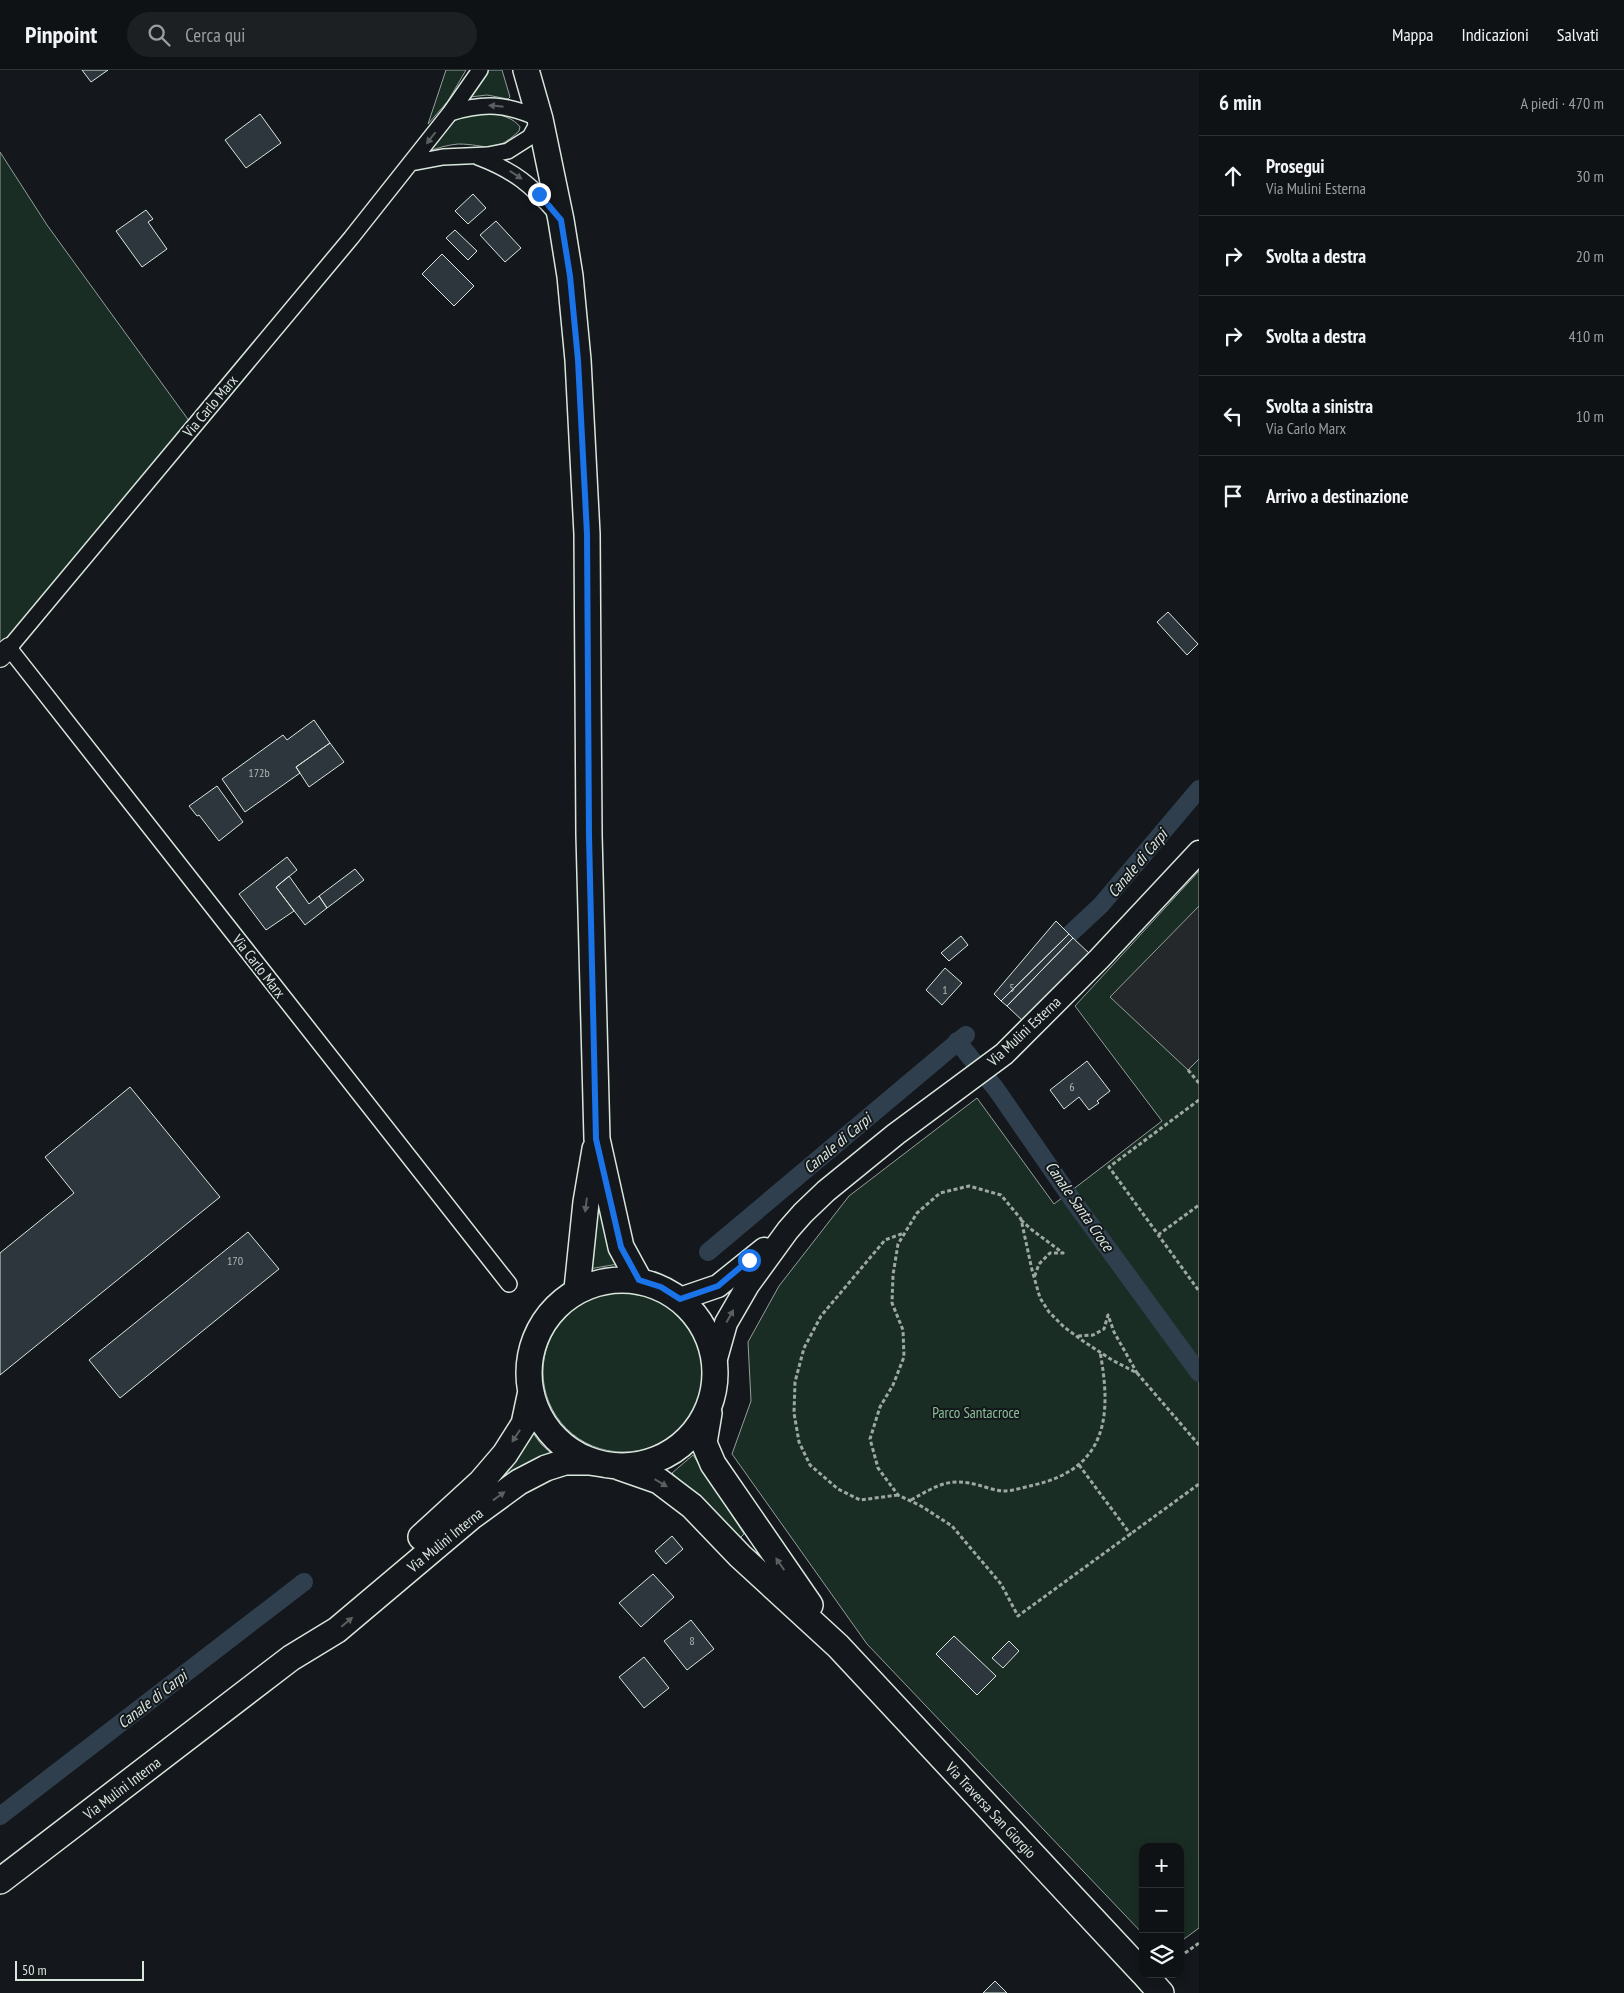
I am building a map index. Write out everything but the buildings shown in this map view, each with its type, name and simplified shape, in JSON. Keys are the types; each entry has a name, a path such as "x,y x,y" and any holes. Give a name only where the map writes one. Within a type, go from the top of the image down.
{"main road":[{"path":"526,70 540,119 561,220 570,276 578,360 587,534 589,845 596,1139 586,1202 577,1289 554,1310 538,1333 530,1362 531,1391 537,1414 551,1435 570,1451 592,1462 616,1466 633,1466 650,1462 681,1446 703,1419 711,1403"},
{"name":"Via Mulini Esterna","path":"680,1299 718,1286 788,1230 826,1191 896,1134 1004,1054 1099,959 1199,852"},
{"path":"596,1139 621,1247 639,1280"},
{"name":"Via Mulini Esterna","path":"715,1362 726,1324 748,1285 788,1230"},
{"name":"Via Traversa San Giorgio","path":"577,1289 607,1279 639,1280 661,1287 680,1299 698,1317 709,1338 715,1362 715,1383 704,1443 713,1464 838,1646"},
{"name":"Via Mulini Interna","path":"291,1658 324,1619 440,1522 481,1482 505,1454 524,1424 531,1391"},
{"name":"Via Mulini Interna","path":"0,1881 291,1658 337,1630 472,1517 518,1482 546,1468 565,1462 589,1462 616,1466"},
{"name":"Via Traversa San Giorgio","path":"616,1466 659,1481 692,1506 740,1556 838,1646 1139,1970"},
{"name":"Via Traversa San Giorgio","path":"1147,1978 1161,1993"}],"street":[{"name":"Via Carlo Marx","path":"480,70 450,113 351,238 4,653 509,1284"},
{"path":"411,163 443,157 488,155 508,151 530,137 540,119 520,110 492,105 471,106 450,113"},
{"path":"472,155 499,165 516,174 539,194 561,220"}],"path":[{"path":"1188,1070 1199,1083"},
{"path":"1199,1100 1109,1167 1199,1291"},
{"path":"1034,1278 1039,1264 1050,1253 1063,1253 1032,1230 1001,1195 969,1186 940,1193 917,1213 898,1244 893,1275 892,1303 903,1330 904,1357 893,1385 880,1407 870,1439 878,1468 898,1495 952,1526 1001,1584 1018,1616 1199,1484"},
{"path":"1158,1235 1199,1205"},
{"path":"1021,1219 1040,1298 1049,1312 1077,1336 1100,1352 1137,1373"},
{"path":"898,1495 860,1500 838,1489 810,1465 799,1442 794,1413 795,1382 804,1348 821,1316 885,1240 905,1233"},
{"path":"1077,1336 1093,1335 1104,1329 1108,1315 1114,1332 1137,1373 1199,1445"},
{"path":"910,1501 938,1484 961,1481 1004,1491 1051,1481 1079,1465 1098,1441 1106,1408 1105,1381 1100,1352"},
{"path":"1079,1465 1131,1535"},
{"path":"1185,1953 1199,1942"}],"green space":[{"path":"446,70 466,70 448,101 428,124"},
{"path":"487,70 502,70 510,97 508,99 487,95 470,97"},
{"path":"490,113 511,119 520,127 519,131 510,139 496,146 458,144 427,152 440,134 452,122 468,116"},
{"path":"0,152 47,225 195,429 0,653"},
{"name":"Parco Santacroce","path":"1199,871 1199,1928 1184,1939 1184,1843 1139,1843 1139,1930 867,1644 732,1454 751,1401 748,1342 779,1286 849,1196 977,1098 1054,1204 1162,1121 1075,1006"},
{"path":"595,1206 600,1207 618,1264 589,1269"},
{"path":"615,1292 631,1292 661,1301 680,1315 697,1341 703,1364 703,1380 697,1403 680,1429 661,1443 646,1449 631,1452 615,1452 585,1443 561,1423 552,1410 546,1395 543,1380 543,1364 552,1334 572,1310 585,1301 600,1295"},
{"path":"530,1429 541,1444 552,1454 488,1492"},
{"path":"693,1455 744,1534 740,1538 672,1473"}],"shaded area":[{"path":"1199,906 1199,1059 1188,1070 1110,997"}],"waterway":[{"name":"Canale di Carpi","path":"1071,933 1101,905 1199,789"},
{"name":"Canale di Carpi","path":"708,1252 966,1035"},
{"name":"Canale Santa Croce","path":"957,1041 996,1089 1074,1202 1199,1373"},
{"name":"Canale di Carpi","path":"0,1816 304,1582"}],"route":[{"path":"539,194 561,220 570,276 578,360 587,534 589,835 596,1139 621,1247 639,1280 661,1287 680,1299 718,1286 749,1260"}]}
